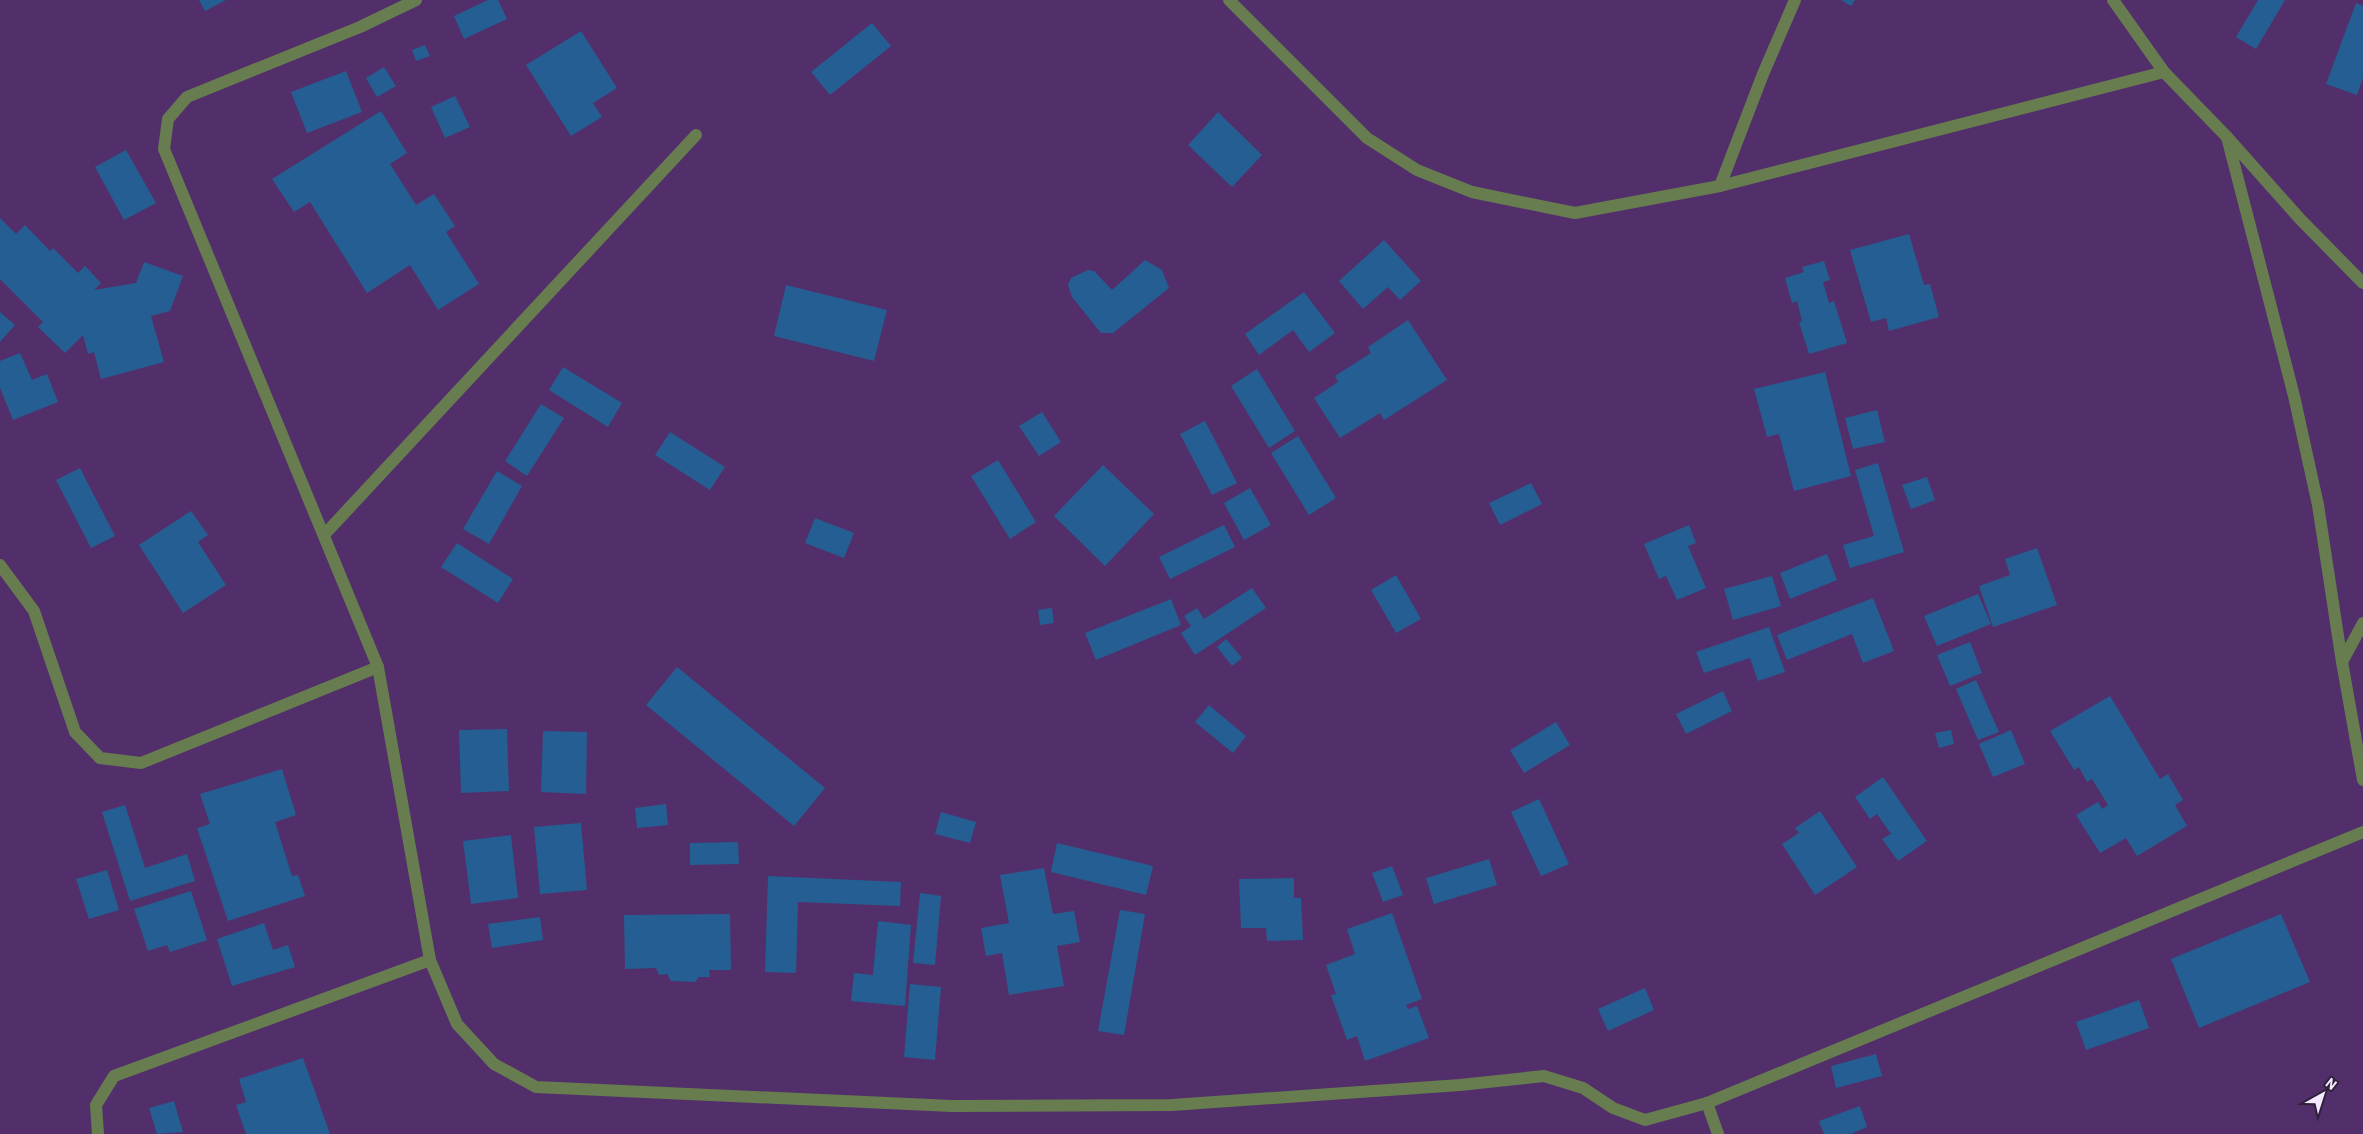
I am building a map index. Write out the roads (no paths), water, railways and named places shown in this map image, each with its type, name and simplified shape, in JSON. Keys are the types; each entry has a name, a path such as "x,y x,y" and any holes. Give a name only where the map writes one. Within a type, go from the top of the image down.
{"street":[{"path":"416,0 360,28 187,97 168,118 164,149 378,667 430,960 457,1024 494,1064 536,1087 952,1106 1172,1105 1460,1085 1544,1076 1583,1088 1613,1108 1646,1120 1707,1103 2363,832"},
{"path":"1229,0 1367,138 1417,170 1472,192 1575,213 1720,186 2164,72"},
{"path":"1720,186 1763,74 1795,0"},
{"path":"2113,0 2164,72 2227,137 2300,219 2363,282"},
{"path":"324,535 696,135"},
{"path":"2227,137 2294,396 2318,505 2342,662 2363,780"},
{"path":"0,565 34,611 75,732 100,758 141,763 378,667"},
{"path":"2342,662 2363,623"},
{"path":"98,1134 96,1105 114,1076 430,960"},
{"path":"1707,1103 1718,1134"}]}
